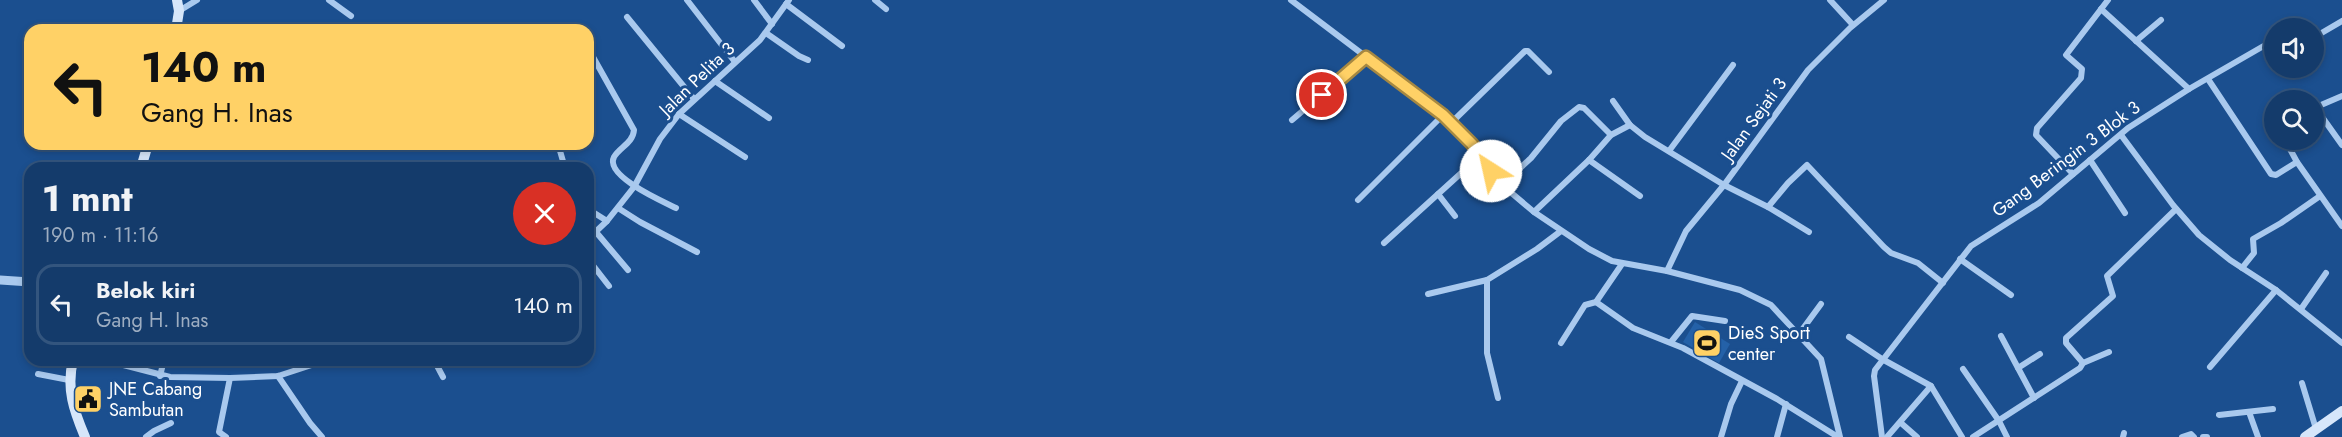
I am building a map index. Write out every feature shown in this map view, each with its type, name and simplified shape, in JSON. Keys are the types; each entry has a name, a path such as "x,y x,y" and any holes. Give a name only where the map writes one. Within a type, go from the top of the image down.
{"main road":[{"path":"176,24 178,6"},
{"path":"72,366 69,380 70,396 85,437"},
{"path":"2305,437 2342,411"}],"street":[{"path":"178,6 197,0"},
{"path":"329,0 351,16"},
{"path":"687,0 735,62"},
{"path":"754,0 772,24"},
{"path":"875,0 886,9"},
{"path":"1291,0 1443,115 1472,144 1502,185 1534,212 1599,256 1622,264 1666,271 1751,294 1771,305 1821,358 1839,437"},
{"path":"1830,0 1853,26"},
{"name":"Jalan Sejati 3","path":"1666,271 1686,231 1724,185 1808,70 1853,26 1884,0"},
{"path":"2073,174 2036,135 2037,128 2081,78 2082,69 2066,55 2108,0"},
{"path":"788,2 842,46"},
{"name":"Jalan Pelita 3","path":"596,232 607,222 634,186 660,139 679,114 766,33 788,2"},
{"path":"2101,9 2189,89"},
{"path":"627,17 694,99"},
{"path":"2136,41 2161,20"},
{"path":"2324,32 2342,21"},
{"path":"766,33 808,60"},
{"name":"Gang Beringin 3 Blok 3","path":"1882,359 1971,246 2039,203 2121,135 2189,89 2264,46"},
{"path":"1450,123 1525,51 1528,51 1549,72"},
{"path":"1293,120 1366,57"},
{"path":"594,59 634,130 632,137 614,157 615,168 634,186 676,208"},
{"path":"1669,151 1733,65"},
{"path":"2208,79 2271,174 2276,175 2297,162"},
{"path":"715,81 769,118"},
{"path":"2324,103 2342,96"},
{"path":"1613,101 1630,125 1724,185 1768,207 1809,232"},
{"path":"1502,185 1531,158 1561,121 1579,107 1584,108 1611,135"},
{"path":"679,114 745,158"},
{"path":"1358,200 1443,115"},
{"path":"2324,121 2342,145"},
{"path":"1534,212 1589,160 1611,135 1630,125"},
{"path":"2121,135 2199,236 2276,290 2342,343"},
{"path":"2290,150 2342,226"},
{"path":"1384,243 1480,156"},
{"path":"1589,160 1640,196"},
{"path":"2090,160 2125,213"},
{"path":"1768,207 1807,165 1891,254 1918,263 1942,283"},
{"path":"1438,194 1455,216"},
{"path":"2242,268 2254,253 2253,239 2320,196"},
{"path":"618,208 697,252"},
{"path":"2083,363 2066,343 2066,338 2113,296 2107,276 2176,209"},
{"path":"594,212 607,222"},
{"path":"1428,294 1487,280 1561,231"},
{"path":"596,232 628,270"},
{"path":"1960,258 2011,295"},
{"path":"1561,344 1585,305 1596,302 1622,264"},
{"path":"594,267 609,286"},
{"path":"2301,309 2326,273"},
{"path":"0,280 24,282"},
{"path":"1487,280 1487,353 1497,398"},
{"path":"2210,367 2276,290"},
{"path":"1596,302 1633,328 1671,342 1786,404 1839,437"},
{"path":"1799,334 1821,304"},
{"path":"1671,342 1692,316 1725,321"},
{"path":"2001,336 2034,398"},
{"path":"1849,337 1931,387 1962,437"},
{"path":"1973,437 2080,368 2083,363 2109,352"},
{"path":"2018,368 2040,354"},
{"path":"1882,359 1874,376 1885,437"},
{"path":"125,366 160,376 230,378 278,376 307,366"},
{"path":"160,376 162,366"},
{"path":"437,366 443,377"},
{"path":"1964,369 2007,437"},
{"path":"39,374 69,380"},
{"path":"278,376 322,437"},
{"path":"226,437 219,432 230,378"},
{"path":"1721,437 1731,404 1742,381"},
{"path":"2302,383 2316,429"},
{"path":"1885,437 1901,423 1931,387"},
{"path":"1777,437 1786,404"},
{"path":"2219,416 2273,409"},
{"path":"2249,412 2258,437"},
{"path":"146,437 154,430 171,423"},
{"path":"1901,423 1917,437"},
{"path":"2182,437 2191,434 2194,437"}],"shaded area":[{"name":"DieS Sport center","path":"1695,322 1730,344 1719,363 1683,342"}],"place":[{"name":"DieS Sport center","path":"1707,343"},
{"name":"JNE Cabang Sambutan","path":"88,399"}],"route":[{"path":"1322,95 1366,57 1443,115 1472,144 1491,171"}]}
